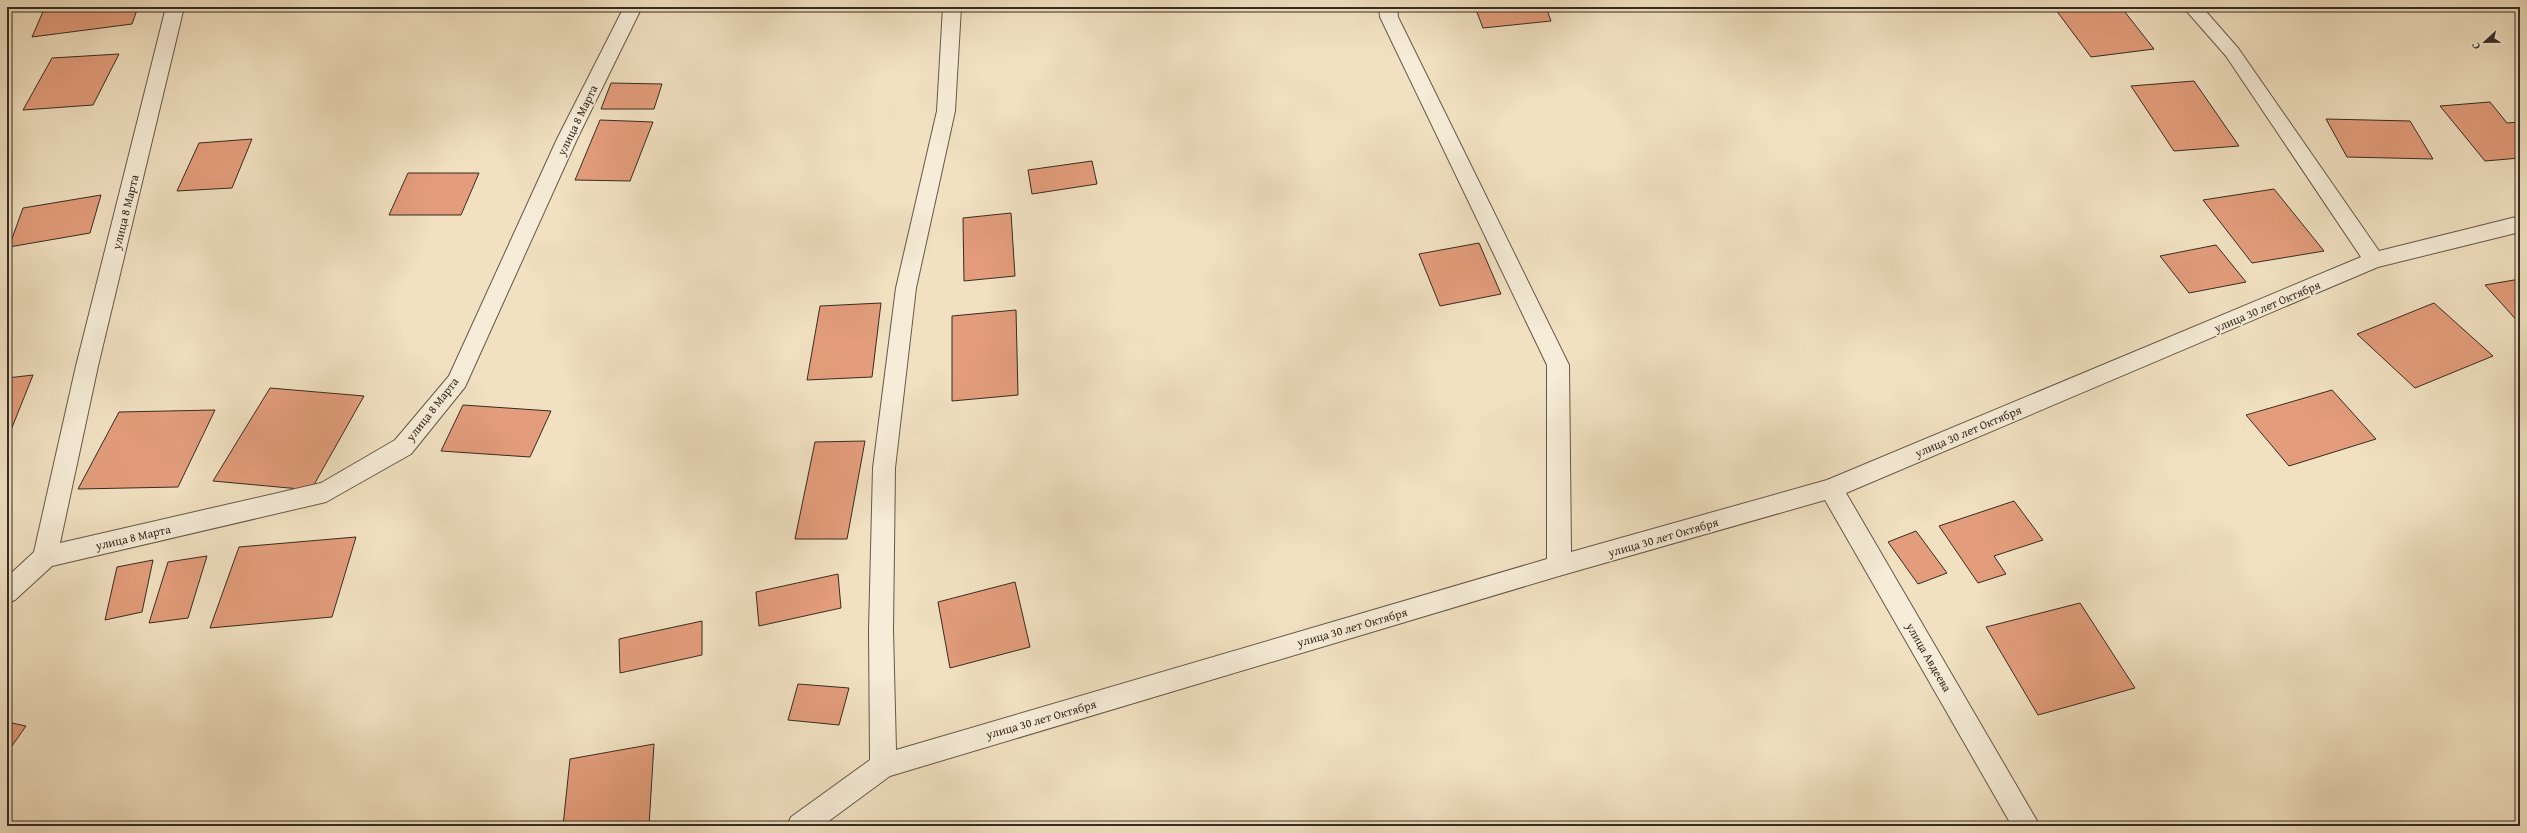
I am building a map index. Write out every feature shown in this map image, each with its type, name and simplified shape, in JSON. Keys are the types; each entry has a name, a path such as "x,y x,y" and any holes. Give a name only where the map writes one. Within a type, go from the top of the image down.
{"street":[{"name":"улица 8 Марта","path":"175,7 87,366 44,557 326,492 403,447 457,381 567,139 633,7"},
{"path":"883,766 881,630 884,468 906,288 946,112 952,7"},
{"path":"1388,7 1389,17 1558,365 1559,566"},
{"path":"2192,7 2232,52 2374,260"},
{"name":"улица 30 лет Октября","path":"800,826 883,766 1559,566 1831,489 2374,260 2520,224"},
{"name":"улица Авдеева","path":"1831,489 2027,826"},
{"path":"7,592 44,557"}],"building":[{"path":"45,7 138,7 132,24 32,37"},
{"path":"1475,7 1546,7 1551,21 1483,28"},
{"path":"2082,7 2121,7 2154,49 2091,57 2056,10"},
{"path":"119,54 93,105 23,110 52,58"},
{"path":"2194,81 2239,146 2174,151 2131,86"},
{"path":"611,83 662,84 654,109 601,109"},
{"path":"2490,102 2507,123 2520,122 2520,158 2485,161 2440,106"},
{"path":"2326,119 2410,121 2433,159 2347,157"},
{"path":"600,120 653,122 630,181 575,180"},
{"path":"252,139 232,188 177,191 199,143"},
{"path":"1092,161 1097,184 1032,194 1028,170"},
{"path":"408,173 479,173 461,215 389,215"},
{"path":"2274,189 2324,251 2252,263 2203,200"},
{"path":"101,195 90,233 9,247 23,208"},
{"path":"1011,213 1015,276 964,281 963,218"},
{"path":"1479,243 1501,294 1440,306 1419,254"},
{"path":"2216,245 2246,282 2189,293 2160,256"},
{"path":"2520,279 2520,324 2485,285"},
{"path":"881,303 872,377 807,380 820,306"},
{"path":"2434,303 2493,356 2415,388 2357,334"},
{"path":"1016,310 1018,395 952,401 952,316"},
{"path":"33,375 7,440 7,378"},
{"path":"270,388 364,396 311,490 213,481"},
{"path":"2332,390 2376,439 2289,466 2246,415"},
{"path":"463,405 551,411 530,457 441,451"},
{"path":"215,410 178,487 78,489 119,412"},
{"path":"865,441 847,539 795,539 815,442"},
{"path":"2014,501 2043,540 1994,556 2006,574 1978,583 1939,526"},
{"path":"1916,531 1947,573 1918,584 1888,542"},
{"path":"356,537 332,617 210,628 239,547"},
{"path":"207,556 188,618 149,623 168,562"},
{"path":"153,560 142,612 105,620 117,567"},
{"path":"838,574 841,608 759,626 756,592"},
{"path":"1015,582 1030,647 950,668 938,602"},
{"path":"2080,603 2135,688 2038,715 1986,627"},
{"path":"702,621 702,655 620,673 619,639"},
{"path":"798,684 849,688 839,725 788,720"},
{"path":"7,722 26,726 7,753"},
{"path":"654,744 649,826 563,826 570,759"}]}
